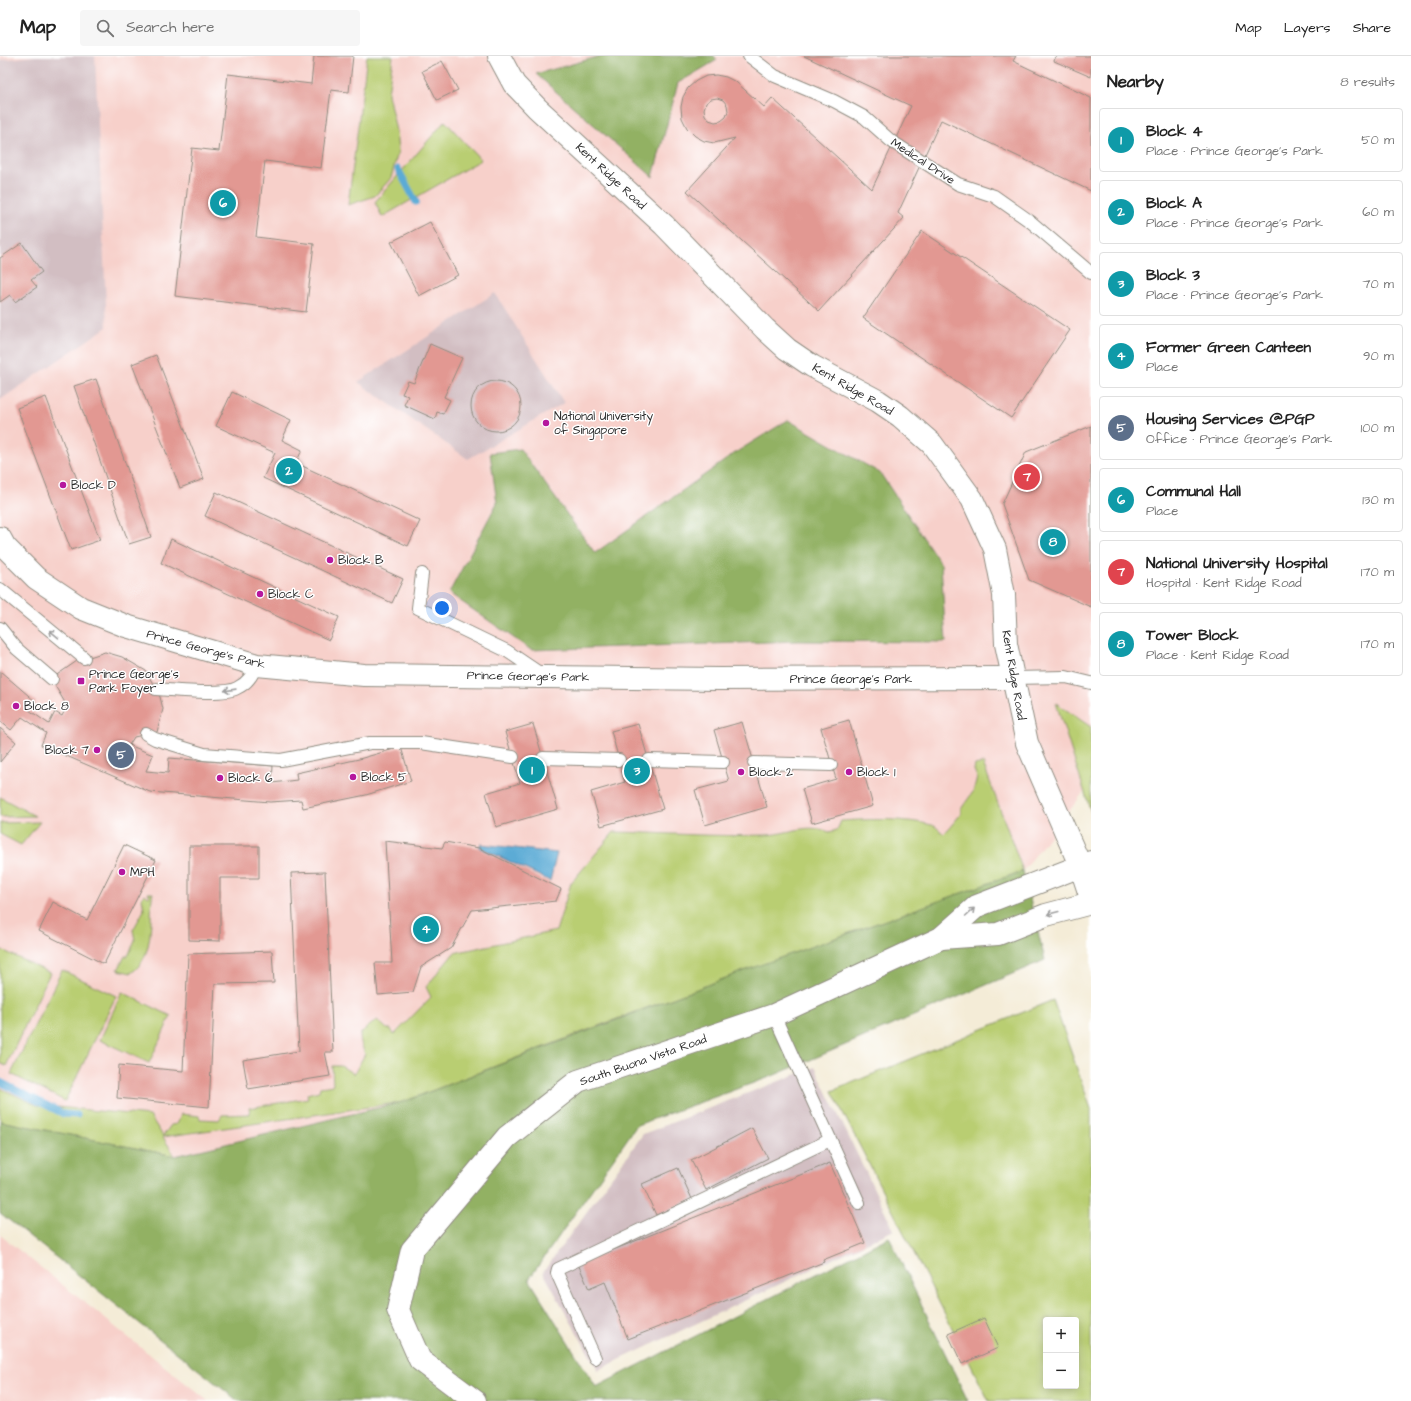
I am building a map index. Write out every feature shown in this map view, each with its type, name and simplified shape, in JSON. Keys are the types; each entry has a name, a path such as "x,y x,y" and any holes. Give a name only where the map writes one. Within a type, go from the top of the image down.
{"street":[{"name":"Kent Ridge Road","path":"499,56 514,84 537,108 664,225 765,329 787,349 812,366 878,401 900,416 932,444 972,499 995,548 1004,595 1006,644 1027,743 1085,863 1091,898"},
{"name":"Prince George's Park","path":"2,545 36,578 81,608 126,626 257,665 364,675 719,679 1013,678"},
{"name":"South Buona Vista Road","path":"476,1401 420,1360 398,1310 412,1250 507,1137 578,1081 774,1015 941,938 977,906 1085,863"},
{"name":"South Buona Vista Road","path":"941,938 998,934 1046,915 1091,904"}],"lane":[{"name":"Medical Drive","path":"749,56 775,76 834,101 864,117 891,141 958,184 994,196 1030,222 1091,273"},
{"path":"422,574 418,608 507,651 543,676"},
{"path":"0,589 84,658"},
{"path":"0,628 17,649 52,679"},
{"path":"156,689 218,691 236,689 250,679 257,665"},
{"name":"Prince George's Park","path":"1013,678 1066,677 1091,683"},
{"path":"146,734 154,739 204,754 281,760 370,743 421,743 513,757"},
{"path":"543,758 619,760"},
{"path":"649,760 723,762"},
{"path":"754,763 831,765"},
{"path":"774,1015 859,1203"},
{"path":"594,1358 557,1273 558,1270 830,1140"}],"shaded area":[{"name":"National University of Singapore","path":"0,56 1091,56 1091,791 1083,793 1023,871 709,984 403,1102 175,1156 0,1121"},
{"path":"35,56 95,56 107,327 0,400 0,60"},
{"path":"495,293 564,403 468,459 358,382"},
{"path":"815,1067 894,1230 598,1370 543,1272 643,1134"},
{"path":"0,1235 208,1401 0,1401"}],"green space":[{"path":"367,56 393,56 388,94 396,131 398,152 391,178 375,196 348,205"},
{"path":"601,56 714,56 717,60 678,83 653,177 536,74"},
{"path":"445,121 481,160 382,217 375,202"},
{"path":"788,420 880,473 941,564 946,642 799,641 531,650 449,593 497,503 490,453 520,449 595,553 738,451"},
{"path":"1056,703 1091,727 1091,812"},
{"path":"983,763 1023,871 802,950 606,1023 403,1102 163,1137 175,1156 0,1121 0,1088 37,1105 150,1116 163,1136 171,1125 177,1124 181,1114 199,1116 200,1119 219,1120 222,1115 250,1114 249,1108 308,1098 307,1094 319,1091 320,1087 333,1085 332,1066 341,1066 354,1074 365,1054 360,1037 361,1034 377,1020 387,1029 391,1029 394,1035 431,997 426,987 454,953 556,931 571,883 614,832 745,835 772,834 813,828 829,832 837,830 841,821 899,820 934,826 944,834 961,814 961,809 973,792 977,777 974,770 975,765"},
{"path":"0,797 35,816 0,817"},
{"path":"40,822 21,845 0,834 0,823"},
{"path":"1023,871 1045,960 770,1077 637,1125 529,1279 596,1387 889,1237 968,1401 238,1401 0,1213 0,1121 175,1156 403,1102 749,969"},
{"path":"148,893 153,893 151,928 144,958 131,973 118,970 125,956 128,956 135,940 133,930 144,910 142,898 145,894 148,897 150,896"},
{"path":"0,949 50,973 6,1066 0,1063"},
{"path":"62,970 116,996 65,1101 11,1074"},
{"path":"122,992 171,1016 149,1063 100,1040"},
{"path":"1053,1000 1091,1109 1091,1401 989,1401 832,1091"}],"water":[{"path":"481,844 557,853 550,881 479,847"}],"building":[{"path":"314,56 353,56 349,92 331,90 321,168 265,161 256,237 314,244 306,312 175,296 192,148 219,151 228,74 311,84"},
{"path":"804,56 1016,56 1013,61 1091,98 1091,191 941,120 898,213 904,218 819,311 687,191 735,138 714,143 704,141 695,136 687,128 682,118 681,107 683,97 688,88 696,81 706,76 716,75 726,77 736,82 764,107 772,98 872,189 911,106","holes":["717,98 723,100 727,105 728,111 726,117 721,121 715,122 709,120 705,115 704,109 706,103 711,99"]},
{"path":"1056,56 1091,56 1091,77 1054,61"},
{"path":"442,61 458,90 437,100 422,71"},
{"path":"430,222 458,275 419,296 391,242"},
{"path":"922,231 1070,330 1011,418 863,318"},
{"path":"22,243 42,272 31,280 37,287 15,302 10,295 0,302 0,258"},
{"path":"430,344 462,358 444,397 450,400 443,414 437,412 435,419 404,405 408,396 402,394 408,381 414,383"},
{"path":"156,355 204,479 180,488 132,364"},
{"path":"96,379 151,537 129,544 74,386"},
{"path":"496,381 505,383 516,392 521,406 519,415 510,426 496,431 487,429 476,420 471,406 473,397 482,386"},
{"path":"232,392 291,420 282,440 302,450 296,463 420,521 408,546 263,478 275,453 216,426"},
{"name":"Block D","path":"46,397 100,540 71,550 17,408"},
{"path":"1091,426 1091,607 1029,580 1002,504 1026,452"},
{"name":"Block B","path":"216,492 403,579 392,603 205,516"},
{"name":"Block C","path":"171,539 339,617 329,640 161,563"},
{"path":"105,652 122,657 146,671 160,697 163,709 157,732 134,737 129,745 153,755 146,771 168,773 169,758 273,766 272,783 297,780 296,773 359,759 401,747 411,781 366,795 303,808 301,800 270,802 150,792 41,745 46,733 22,717 11,730 0,721 0,671 36,702 29,710 49,724 55,712 62,716 67,706 51,679 77,661"},
{"name":"Block 1","path":"849,720 873,806 812,823 802,789 836,779 821,728"},
{"name":"Block 2","path":"742,722 767,807 705,825 695,790 729,781 714,730"},
{"path":"533,724 558,809 496,827 486,793 520,783 505,732"},
{"path":"638,724 663,809 601,826 591,792 625,782 611,731"},
{"path":"0,728 16,742 0,762"},
{"path":"385,841 442,848 445,842 479,848 561,889 556,901 472,910 451,948 421,967 413,992 378,995 375,963 392,963"},
{"path":"124,845 156,860 104,964 39,931 53,902 87,920"},
{"path":"189,846 259,846 259,878 220,878 220,941 189,940"},
{"path":"325,872 333,1052 325,1052 330,1076 248,1089 243,1060 299,1051 291,873"},
{"path":"272,951 274,983 215,984 209,1107 117,1098 119,1065 183,1071 188,954"},
{"path":"752,1128 768,1158 706,1190 691,1160"},
{"path":"830,1163 865,1243 823,1260 824,1262 628,1339 605,1282 589,1289 578,1264"},
{"path":"678,1168 692,1199 656,1215 642,1184"},
{"path":"984,1318 998,1348 962,1364 948,1334"}],"waterway":[{"path":"398,169 416,202"},
{"path":"0,1082 64,1114 77,1115"}],"place":[{"name":"Communal Hall","path":"223,203"},
{"name":"National University of Singapore","path":"546,423"},
{"name":"Block A","path":"289,471"},
{"name":"National University Hospital","path":"1027,477"},
{"name":"Block D","path":"63,485"},
{"name":"Tower Block","path":"1053,542"},
{"name":"Block B","path":"330,560"},
{"name":"Block C","path":"260,594"},
{"name":"Prince George's Park Foyer","path":"81,681"},
{"name":"Block 8","path":"16,706"},
{"name":"Block 7","path":"97,750"},
{"name":"Housing Services @PGP","path":"121,755"},
{"name":"Block 4","path":"532,770"},
{"name":"Block 3","path":"637,771"},
{"name":"Block 2","path":"741,772"},
{"name":"Block 1","path":"849,772"},
{"name":"Block 5","path":"353,777"},
{"name":"Block 6","path":"220,778"},
{"name":"MPH","path":"122,872"},
{"name":"Former Green Canteen","path":"426,929"}]}
